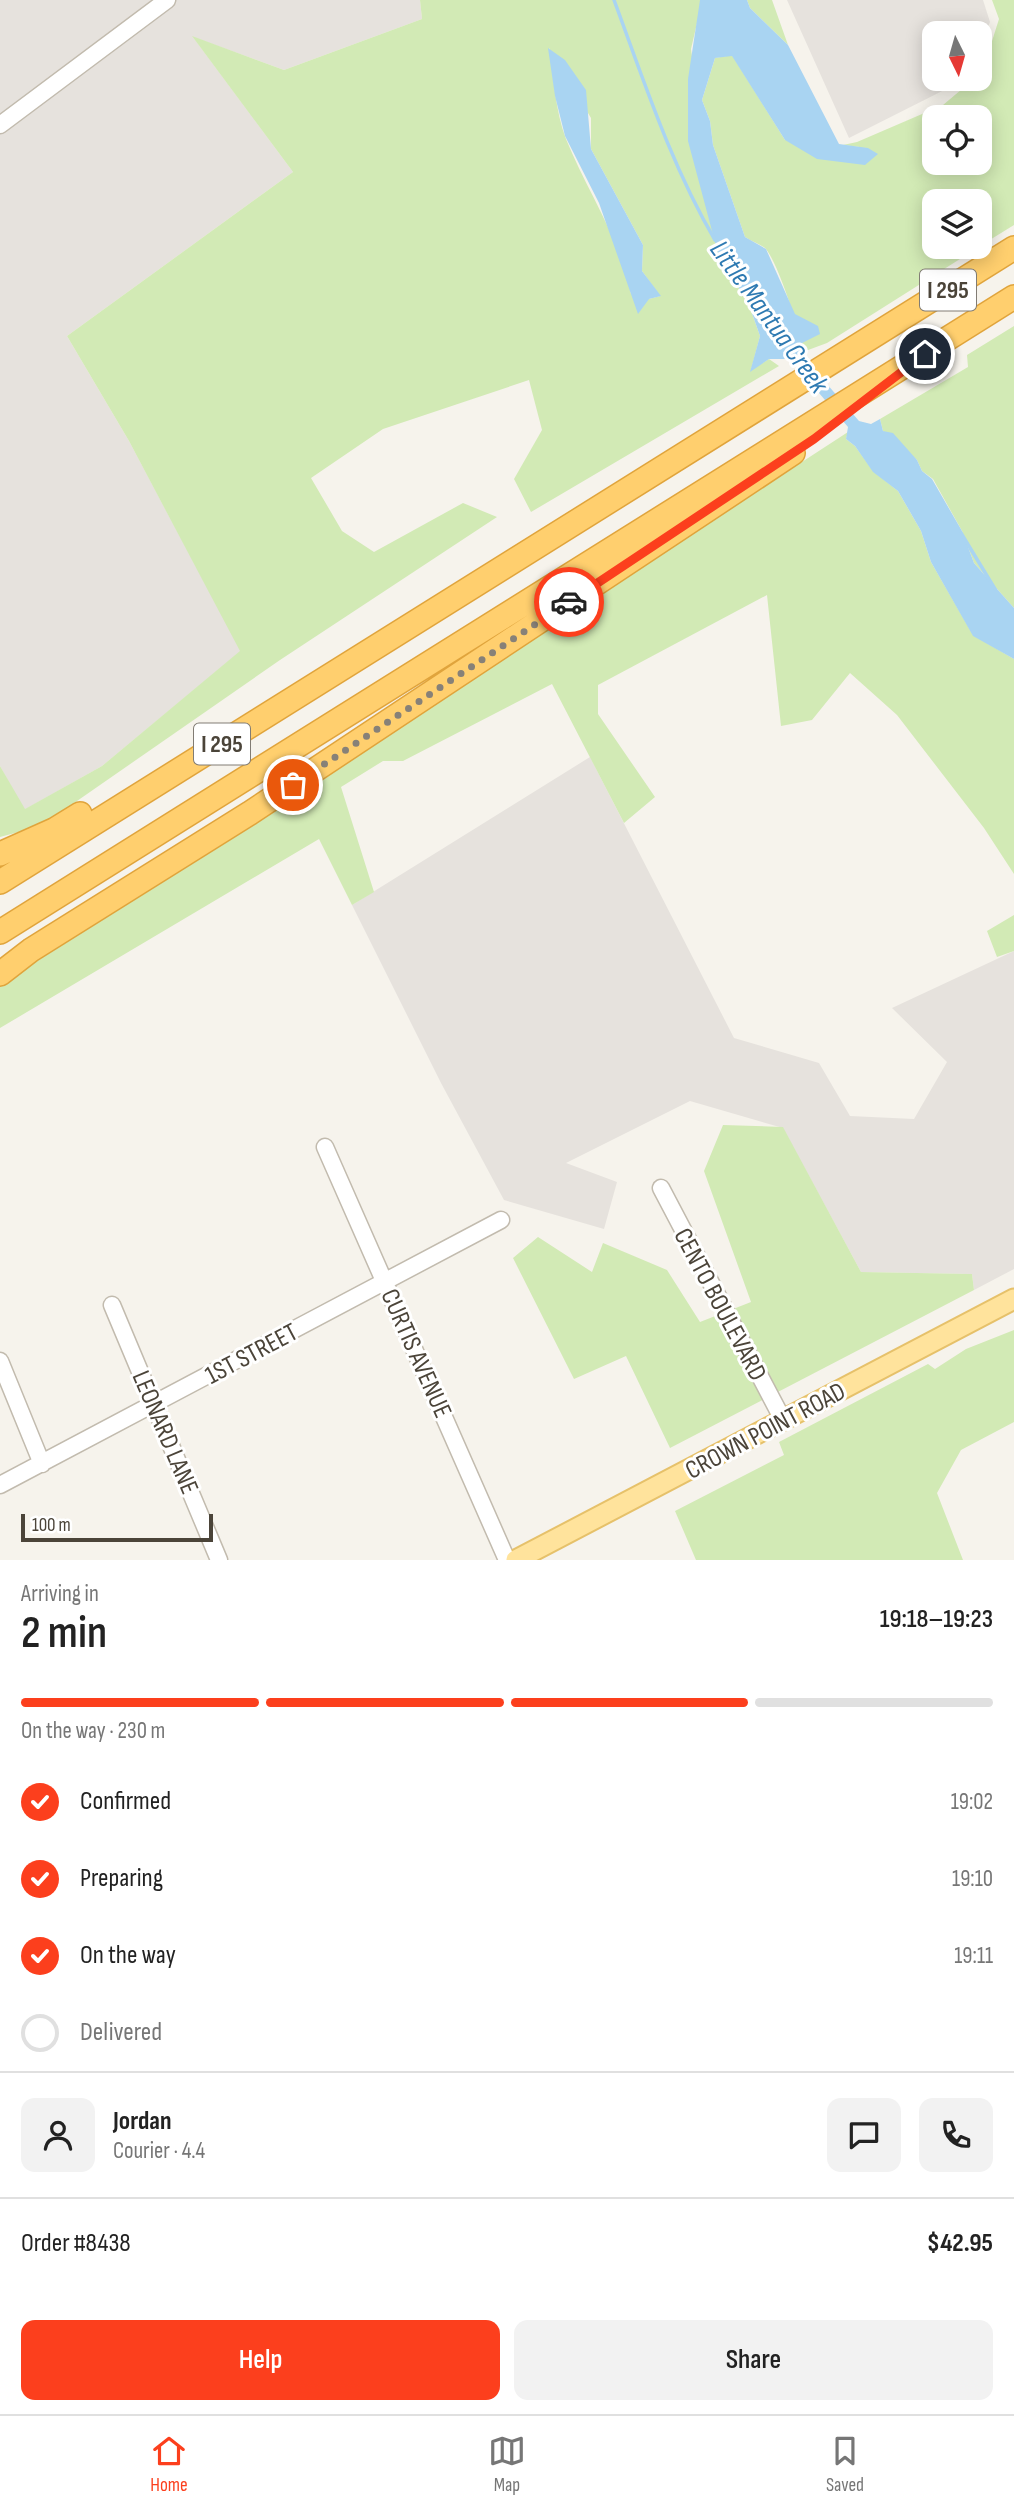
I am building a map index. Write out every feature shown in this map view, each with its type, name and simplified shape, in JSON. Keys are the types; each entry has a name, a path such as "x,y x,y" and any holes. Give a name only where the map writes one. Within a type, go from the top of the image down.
{"highway":[{"name":"I 295","path":"0,882 1014,248"},
{"name":"I 295","path":"0,932 236,784 810,433 902,368 1014,297"},
{"path":"0,974 32,950 250,813 810,433"},
{"path":"0,853 54,830 373,633 443,606"},
{"path":"0,948 212,815 236,784"}],"main road":[{"name":"CROWN POINT ROAD","path":"516,1560 1014,1299"}],"street":[{"path":"0,125 167,0"},
{"name":"CURTIS AVENUE","path":"326,1147 508,1560"},
{"name":"CENTO BOULEVARD","path":"661,1188 783,1420"},
{"name":"1ST STREET","path":"0,1485 501,1220"},
{"name":"LEONARD LANE","path":"112,1305 156,1404 219,1560"},
{"path":"0,1361 42,1464"}],"shaded area":[{"path":"0,0 420,0 422,19 284,70 193,37 293,172 67,336 129,441 241,651 102,766 24,810 0,766"},
{"path":"787,0 983,0 990,21 922,21 922,91 942,91 849,138"},
{"path":"590,757 734,1038 819,1063 850,1116 914,1119 947,1062 892,1008 1014,951 1014,1269 974,1290 972,1274 861,1272 783,1128 690,1101 566,1163 617,1182 604,1229 504,1200 441,1083 352,905"}],"green space":[{"path":"420,0 700,0 691,49 719,257 748,302 760,336 751,370 769,359 779,366 531,512 514,479 542,430 529,380 383,429 311,478 342,531 374,552 463,503 497,517 280,660 41,826 0,837 0,766 25,809 102,766 240,651 129,441 67,336 293,172 192,36 284,70 422,19","holes":["549,48 591,118 591,149 643,245 642,271 660,296 649,299 631,294 619,253 562,128"]},
{"path":"747,0 772,0 788,45 750,8"},
{"path":"992,0 1014,0 1014,225 992,239 992,189 922,189 922,259 960,259 827,343 800,353 793,315 776,267 765,248 745,237 713,145 710,121 702,100 715,58 732,55 785,140 868,148 843,145 857,142 922,114 922,175 992,175 992,105 943,105 960,91 992,91 992,41 999,19"},
{"path":"1014,326 1014,608 974,563 962,531 933,479 922,471 917,460 883,431 880,419 968,367 967,355"},
{"path":"848,432 846,439 855,446 873,471 898,491 921,531 931,562 973,635 1014,659 1014,874 984,828 897,715 850,673 812,720 781,726 767,595 598,685 598,714 655,797 624,823 552,684 403,761 383,761 341,787 374,892 352,905 319,839 0,1028 0,985"},
{"path":"1014,915 1014,951 997,957 987,931"},
{"path":"723,1125 783,1127 861,1272 972,1274 974,1290 670,1448 626,1356 574,1379 513,1258 538,1237 592,1272 603,1243 667,1270 700,1322 751,1302 704,1171"},
{"path":"1014,1330 1014,1422 961,1450 937,1493 963,1560 696,1560 675,1511 784,1455 779,1442 928,1364 935,1369 966,1349"}],"water":[{"path":"700,0 747,0 750,8 788,45 839,144 868,148 878,154 865,165 817,159 785,140 732,56 715,58 702,100 710,121 713,145 745,237 766,249 795,314 818,326 820,334 802,343 800,353 859,421 871,424 880,419 883,431 893,433 917,460 922,471 932,479 962,531 974,563 1014,608 1014,659 973,636 931,562 921,531 898,491 873,472 855,446 846,439 848,427 790,359 769,359 750,372 760,336 748,302 719,257 688,141 688,79"},
{"path":"548,48 565,60 586,90 591,149 643,245 642,271 661,296 649,299 638,314 599,203 565,136 555,96"}],"waterway":[{"name":"Little Mantua Creek","path":"614,0 672,152 715,240"},
{"name":"Little Mantua Creek","path":"961,533 995,589"}],"way so far":[{"path":"293,785 569,602"}],"route":[{"path":"569,602 814,439 902,368 925,354"}]}
